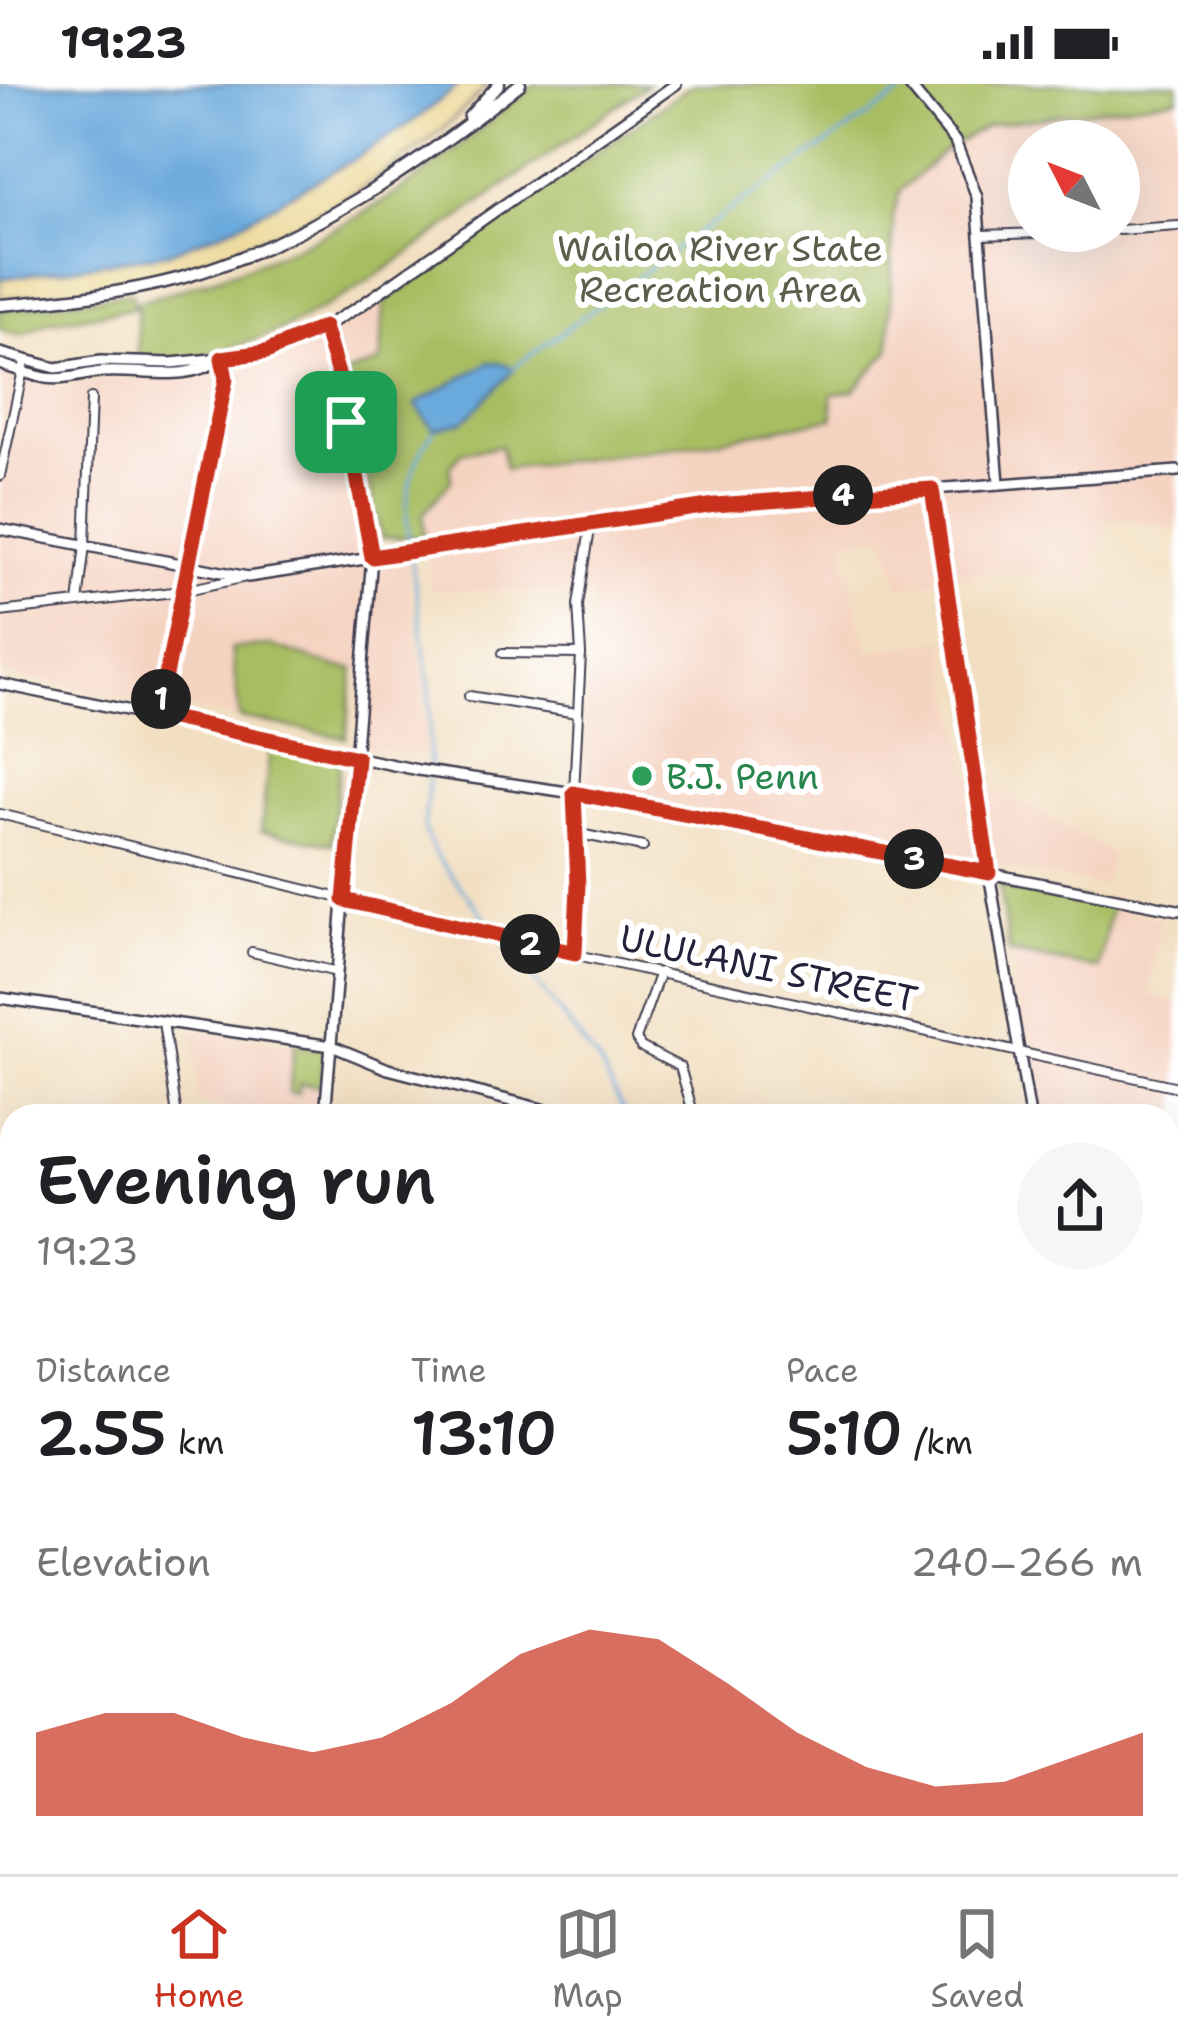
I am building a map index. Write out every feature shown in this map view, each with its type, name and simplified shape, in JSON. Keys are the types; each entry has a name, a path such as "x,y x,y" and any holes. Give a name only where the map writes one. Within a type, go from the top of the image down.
{"main road":[{"path":"432,152 499,84"},
{"path":"0,305 119,291 221,265 350,206 432,152 520,84"}],"street":[{"path":"0,364 64,368 101,361 171,363 266,352 324,327 417,267 676,84"},
{"path":"908,84 950,133 970,170 982,236 999,484"},
{"path":"1140,229 1178,226"},
{"path":"982,236 1008,235"},
{"path":"324,327 338,374 372,557 326,1104"},
{"path":"0,353 24,366"},
{"path":"158,715 226,379 222,358"},
{"path":"0,476 24,366"},
{"path":"78,603 91,398"},
{"path":"0,612 182,591 399,552 726,504 1178,471"},
{"path":"932,489 1028,1104"},
{"path":"575,953 578,605 591,523"},
{"path":"0,529 248,577"},
{"path":"503,652 581,654"},
{"path":"0,684 418,770 574,793 1178,910"},
{"path":"469,695 577,713"},
{"name":"ULULANI STREET","path":"0,814 522,943 1178,1087"},
{"path":"575,833 643,847"},
{"path":"253,952 339,972"},
{"path":"660,972 636,1039 641,1047 680,1067 691,1104"},
{"path":"0,998 332,1046 388,1069 523,1104"},
{"path":"164,1022 175,1104"}],"shaded area":[{"path":"1178,98 1178,530 1106,517 1089,584 1037,572 987,573 901,587 885,536 842,541 867,651 944,640 969,775 1112,853 1103,886 588,789 585,699 590,699 592,593 430,590 423,514 451,481 450,467 462,452 501,445 506,469 630,453 831,394 891,322 896,194 947,149 989,125 1008,122 1008,252 1140,252 1140,120 1024,120"},
{"path":"384,303 381,362 329,375 367,564 407,561 424,694 423,755 361,746 368,670 336,667 274,643 231,648 240,718 0,673 0,373 56,386 111,379 212,378 319,342"},
{"path":"999,885 1161,918 1149,995 1178,1002 1178,1104 1035,1104"},
{"path":"193,1031 325,1048 319,1104 198,1101"}],"green space":[{"path":"535,84 648,84 392,265 313,314 230,349 138,362 137,302 245,267 381,203"},
{"name":"Wailoa River State Recreation Area","path":"693,84 1178,84 1178,98 989,125 947,149 900,191 893,216 890,350 854,390 832,394 833,418 697,444 505,469 501,446 462,452 450,467 451,481 423,514 424,537 381,538 346,374 381,362 384,303"},
{"path":"132,293 134,308 48,322 22,335 0,329 0,310"},
{"path":"273,646 354,669 346,738 240,718 231,648"},
{"path":"270,746 340,761 332,844 261,831"},
{"path":"999,885 1111,905 1099,969 1009,952"},
{"path":"294,1045 325,1048 321,1086 300,1084 298,1094 289,1093"}],"sand":[{"path":"460,84 489,84 440,131 386,172 266,237 135,279 0,298 0,279 168,253 235,226 358,157"}],"water":[{"path":"0,84 460,84 358,157 235,226 168,253 0,279"},
{"path":"490,362 514,370 464,421 434,429 415,404"}],"waterway":[{"path":"511,369 723,215 905,91"},
{"path":"410,546 410,485 434,430"},
{"path":"411,555 430,692 429,766"},
{"path":"429,776 424,829 436,856 498,934"},
{"path":"504,941 601,1066 620,1104"}],"place":[{"name":"B.J. Penn","path":"642,776"}],"route":[{"path":"324,327 346,422 372,557 715,505 932,489 989,873 574,793 575,953 344,900 357,758 158,715 226,379 222,358 266,352 324,327"}]}
